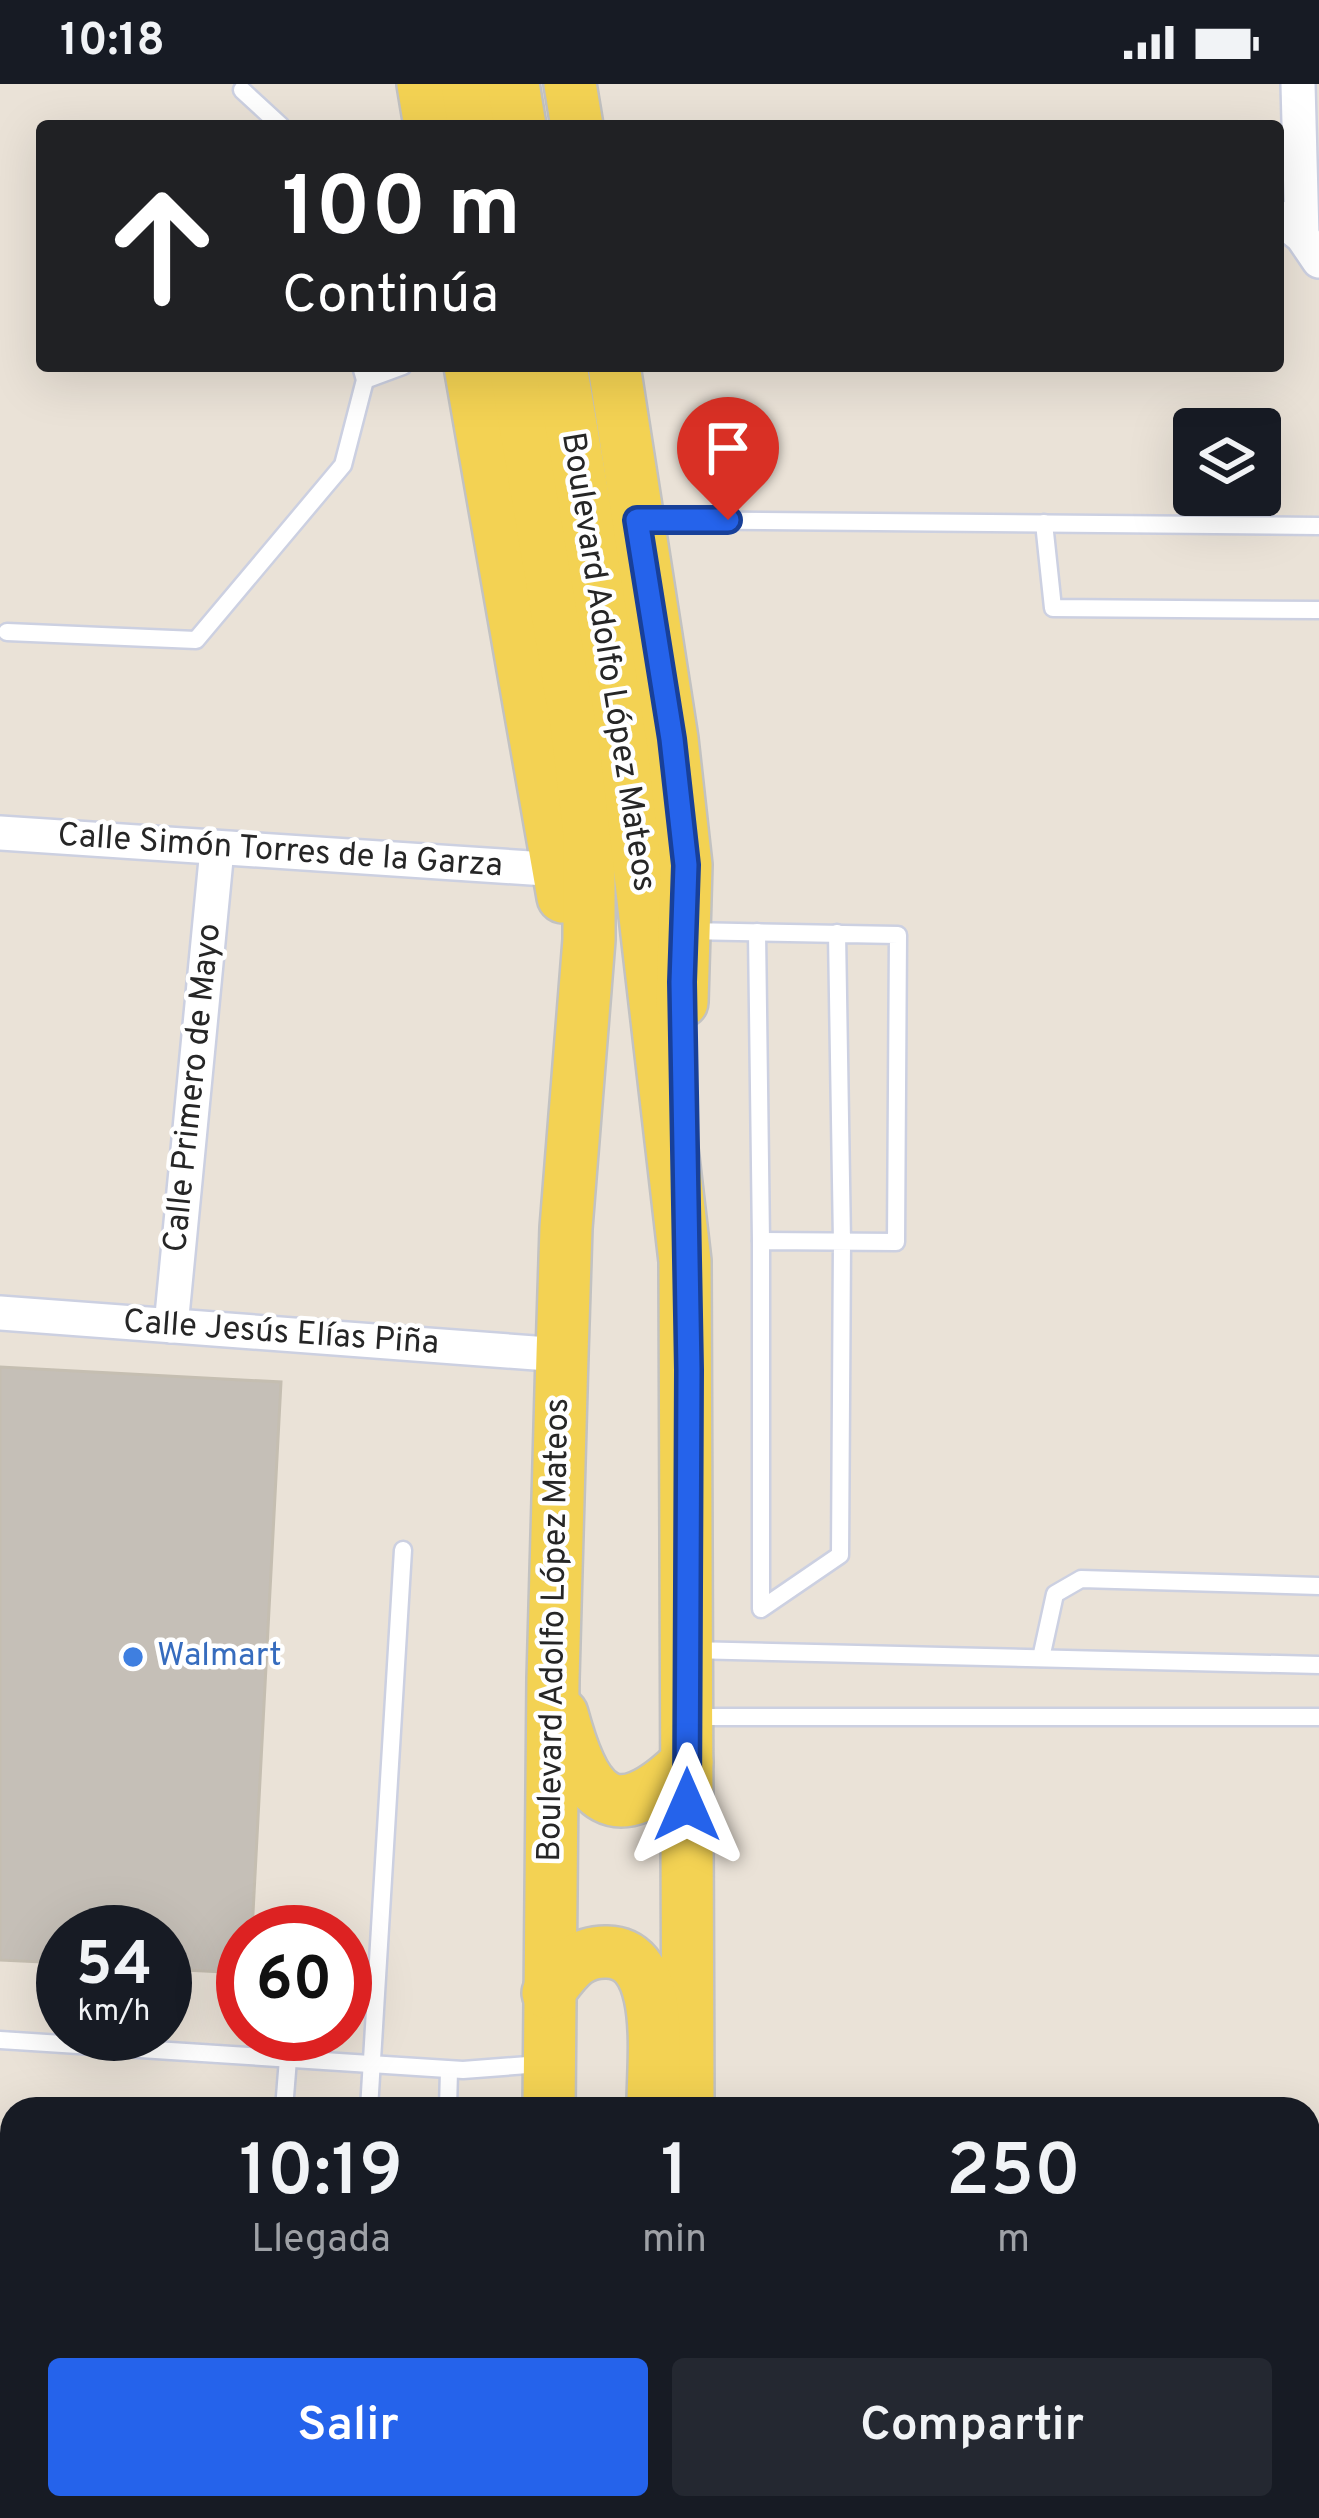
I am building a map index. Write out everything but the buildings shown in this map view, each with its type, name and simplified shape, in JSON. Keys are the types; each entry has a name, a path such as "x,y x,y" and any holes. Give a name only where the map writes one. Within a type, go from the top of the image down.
{"main road":[{"path":"423,84 429,120"},
{"path":"467,84 473,120"},
{"path":"513,84 519,120"},
{"path":"570,84 576,120"},
{"path":"471,372 534,746 561,870 578,1064"},
{"name":"Boulevard Adolfo López Mateos","path":"516,372 576,725 589,834 589,940 562,1355 549,2086"},
{"name":"Boulevard Adolfo López Mateos","path":"562,372 625,744 686,1261 688,2097"},
{"path":"615,372 675,760 686,865 686,1261"},
{"path":"553,1678 574,1758 594,1791 611,1799 631,1802 658,1791 688,1739"},
{"path":"548,1993 577,1957 596,1952 618,1952 643,1970 651,1992 653,2097"}],"street":[{"path":"1298,84 1300,238"},
{"name":"Calle Simón Torres de la Garza","path":"0,833 561,870"},
{"name":"Calle Primero de Mayo","path":"171,1326 217,850"},
{"name":"Calle Jesús Elías Piña","path":"0,1313 562,1355"}],"lane":[{"path":"242,90 274,120"},
{"path":"7,632 196,640 344,465 363,373"},
{"path":"637,520 1319,526"},
{"path":"1044,523 1053,608 1319,610"},
{"path":"683,931 898,935 896,1243 760,1241"},
{"path":"757,932 761,1609 840,1555 838,933"},
{"path":"370,2097 403,1550"},
{"path":"1041,1658 1054,1594 1081,1580 1319,1586"},
{"path":"688,1650 1319,1665"},
{"path":"688,1739 1319,1717"},
{"path":"0,2039 216,2054"},
{"path":"285,2097 288,2061"},
{"path":"321,2061 449,2069 549,2086"},
{"path":"448,2097 449,2069"}],"place":[{"name":"Walmart","path":"133,1657"}],"route":[{"path":"687,1805 689,1370 682,982 686,865 672,739 637,520 728,520"}]}
